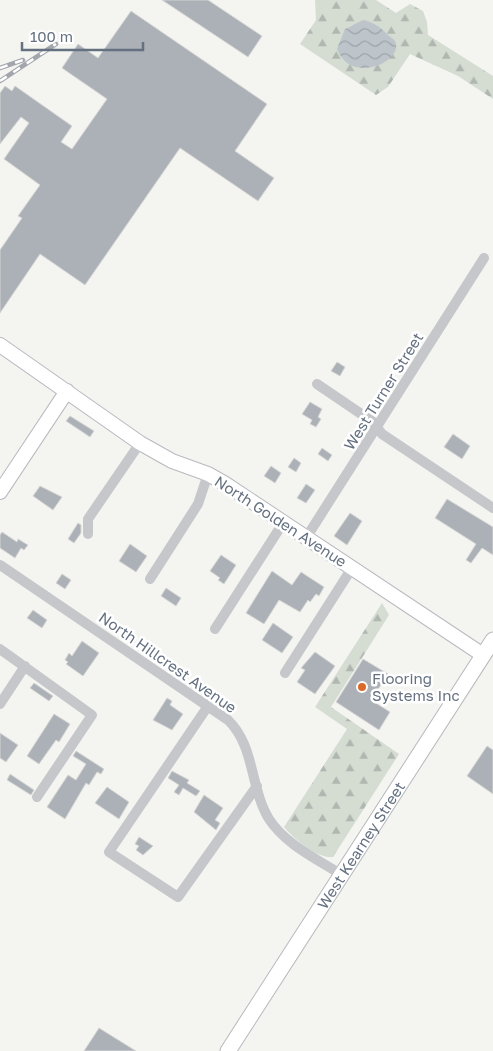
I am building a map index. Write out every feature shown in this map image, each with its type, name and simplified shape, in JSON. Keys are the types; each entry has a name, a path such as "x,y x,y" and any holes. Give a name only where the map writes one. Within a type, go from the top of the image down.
{"main road":[{"name":"West Kearney Street","path":"228,1051 493,640"}],"street":[{"name":"West Turner Street","path":"306,538 378,428 484,258"},
{"name":"North Golden Avenue","path":"0,345 140,443 172,461 208,474 483,655"},
{"path":"317,384 374,422 382,434 493,508"},
{"path":"0,492 67,391"},
{"path":"88,534 88,519 140,443"},
{"path":"150,580 198,504 208,474"},
{"path":"215,629 283,523"},
{"name":"North Hillcrest Avenue","path":"0,565 228,720 240,735 266,812 278,830 294,844 342,875"},
{"path":"285,673 352,568"},
{"path":"0,649 92,714 37,797"},
{"path":"0,704 25,666"},
{"path":"208,706 109,852 178,897 257,786"}],"green space":[{"path":"315,0 376,0 396,13 410,4 423,11 427,22 428,35 493,76 493,99 458,76 410,54 388,87 376,95 300,44 316,20","holes":["353,25 387,35 394,41 345,29"]},
{"path":"382,603 389,615 331,707 399,754 333,857 327,857 313,852 284,827 347,729 315,707"}],"water":[{"path":"363,20 381,28 395,41 396,49 385,62 364,68 353,66 344,60 337,49 345,29"}],"building":[{"path":"162,0 208,0 262,36 248,57"},
{"path":"131,11 267,104 235,151 274,178 258,201 180,148 85,285 40,254 0,313 0,250 22,218 18,216 40,185 4,159 29,123 21,117 0,144 0,93 5,86 12,91 15,86 72,126 61,142 72,149 107,99 62,68 78,44 98,58"},
{"path":"337,362 345,367 340,376 331,371"},
{"path":"310,402 322,409 318,417 321,419 316,427 310,424 312,420 302,414"},
{"path":"70,416 94,431 90,437 66,421"},
{"path":"453,434 470,446 462,459 444,447"},
{"path":"322,448 332,455 328,461 318,454"},
{"path":"294,458 301,463 296,472 288,467"},
{"path":"271,466 281,473 275,483 264,476"},
{"path":"306,484 315,490 306,503 297,498"},
{"path":"40,486 62,497 53,510 33,496"},
{"path":"447,499 493,527 493,555 482,548 471,563 466,560 476,544 435,518"},
{"path":"350,513 362,521 347,545 334,536"},
{"path":"78,523 81,525 81,533 74,543 68,539"},
{"path":"2,532 17,542 18,539 28,545 24,550 21,548 15,558 0,548 0,535"},
{"path":"130,544 147,556 136,572 119,561"},
{"path":"221,555 236,565 224,584 218,580 220,578 210,571"},
{"path":"272,571 292,585 301,572 324,587 319,596 316,594 310,602 308,600 300,612 279,600 264,624 246,613"},
{"path":"62,574 71,580 65,589 56,583"},
{"path":"166,588 181,598 176,606 161,596"},
{"path":"33,610 47,620 42,628 27,618"},
{"path":"273,623 293,637 282,653 262,640"},
{"path":"82,641 99,653 83,676 66,664 68,662 65,660 69,653 72,656"},
{"path":"315,652 335,666 315,694 297,682 305,670 301,668"},
{"name":"Flooring Systems Inc","path":"363,659 388,674 371,700 390,712 379,730 336,702"},
{"path":"34,683 53,696 49,701 30,688"},
{"path":"167,698 172,701 170,705 183,714 172,730 153,720"},
{"path":"54,714 70,724 59,742 56,740 39,764 27,756"},
{"path":"0,733 18,745 6,762 0,758"},
{"path":"487,746 493,750 493,794 467,776"},
{"path":"76,751 104,769 101,774 97,772 89,785 86,783 65,819 47,807 68,775 76,780 86,764 73,756"},
{"path":"172,771 189,780 187,783 200,791 196,796 183,788 179,795 174,792 179,785 168,778"},
{"path":"10,774 34,790 31,795 7,780"},
{"path":"107,787 129,802 119,819 95,803"},
{"path":"204,795 223,808 215,820 220,823 216,830 194,812"},
{"path":"139,837 153,846 143,855 136,850 139,846 135,844"},
{"path":"99,1028 136,1051 84,1051"}],"railway":[{"path":"0,81 56,44"},
{"path":"0,68 23,60"}],"place":[{"name":"Flooring Systems Inc","path":"362,687"}]}
